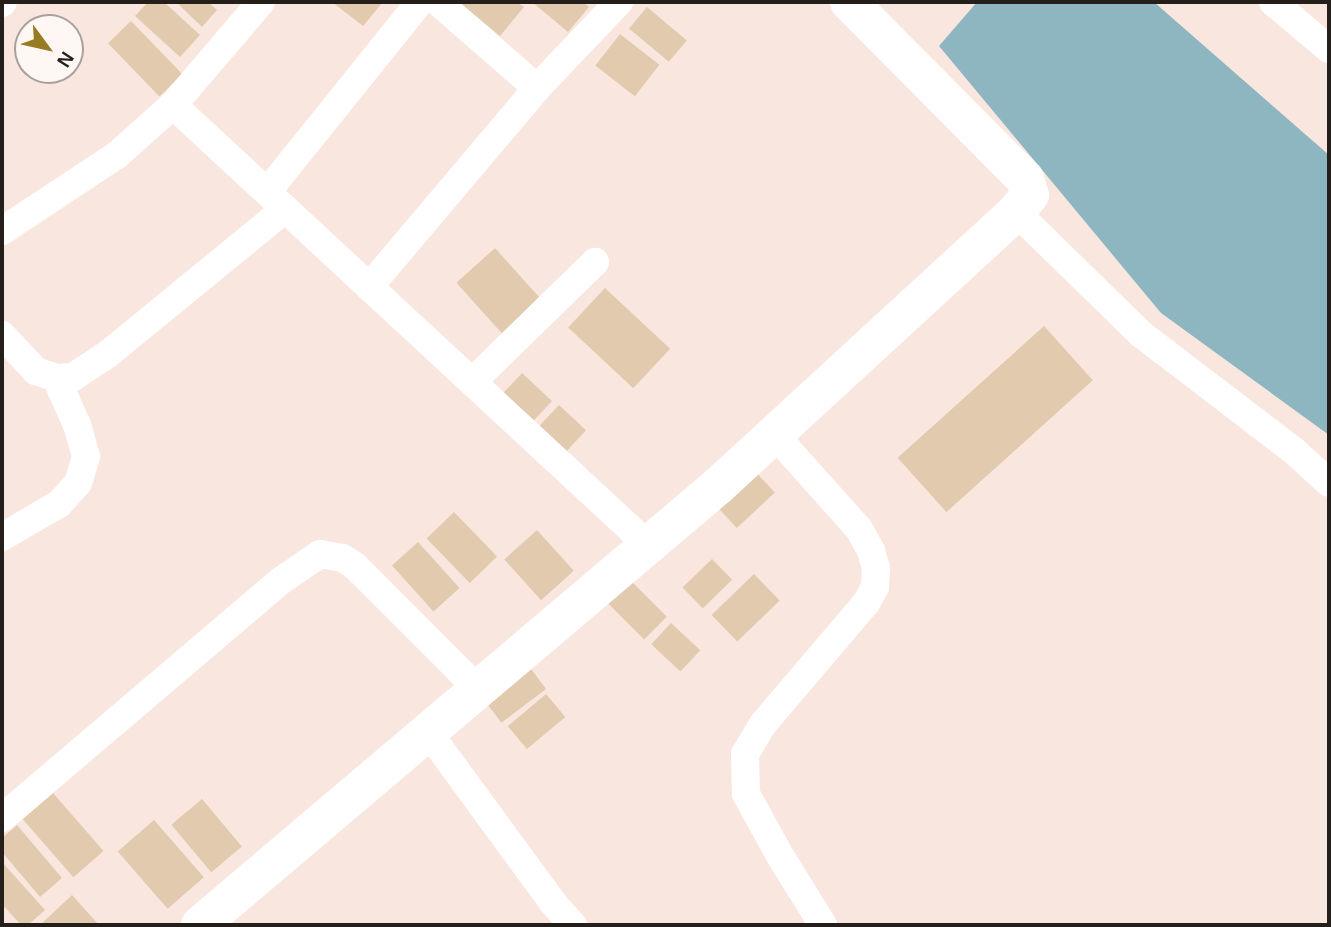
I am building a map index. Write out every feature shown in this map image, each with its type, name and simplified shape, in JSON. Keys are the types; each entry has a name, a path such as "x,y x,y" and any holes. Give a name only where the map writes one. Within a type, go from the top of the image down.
{"main road":[{"path":"200,925 648,545 774,434 1016,212 1030,195 1025,179 849,2"}],"street":[{"path":"2,231 117,155 173,105 261,2"},
{"path":"2,335 36,371 56,378 73,377 108,354 276,200 420,2"},
{"path":"438,2 537,88"},
{"path":"369,287 537,88 619,2"},
{"path":"1273,2 1329,49"},
{"path":"173,105 648,545"},
{"path":"1016,212 1141,334 1294,452 1329,483"},
{"path":"472,382 595,262"},
{"path":"2,537 59,504 78,483 86,456 77,425 56,378"},
{"path":"774,434 859,529 872,551 876,568 875,587 866,603 762,724 745,754 746,794 823,925"},
{"path":"2,818 282,580 320,554 343,558 355,566 478,689"},
{"path":"428,732 573,925"}],"water":[{"path":"977,2 1154,2 1329,155 1329,435 1161,313 939,46"}],"building":[{"path":"148,2 164,2 200,35 180,57 135,16"},
{"path":"176,2 208,2 217,10 202,27"},
{"path":"332,2 383,2 363,26"},
{"path":"459,2 517,2 524,7 500,36"},
{"path":"532,2 583,2 589,7 568,32"},
{"path":"647,7 687,40 669,62 629,28"},
{"path":"131,21 182,74 159,96 108,43"},
{"path":"620,34 659,65 635,96 595,66"},
{"path":"495,248 545,304 507,339 456,283"},
{"path":"605,288 670,349 633,388 568,327"},
{"path":"1044,326 1093,380 946,512 898,458"},
{"path":"522,373 552,401 526,429 496,401"},
{"path":"559,405 586,430 561,457 534,432"},
{"path":"751,467 775,493 737,528 713,502"},
{"path":"454,512 497,557 470,583 427,538"},
{"path":"537,530 574,571 541,600 504,559"},
{"path":"418,542 459,588 433,611 392,565"},
{"path":"712,559 732,580 703,608 683,587"},
{"path":"754,574 780,601 737,642 712,615"},
{"path":"630,580 667,617 644,639 607,603"},
{"path":"671,623 700,650 680,671 651,644"},
{"path":"528,665 546,689 501,723 483,699"},
{"path":"546,694 565,717 527,749 508,726"},
{"path":"53,793 104,851 73,877 23,819"},
{"path":"202,799 242,846 211,872 171,825"},
{"path":"154,820 204,877 168,909 118,851"},
{"path":"17,825 62,878 40,897 2,852 2,838"},
{"path":"2,862 45,910 28,925 21,925 2,904"},
{"path":"72,895 99,925 40,925"}]}
